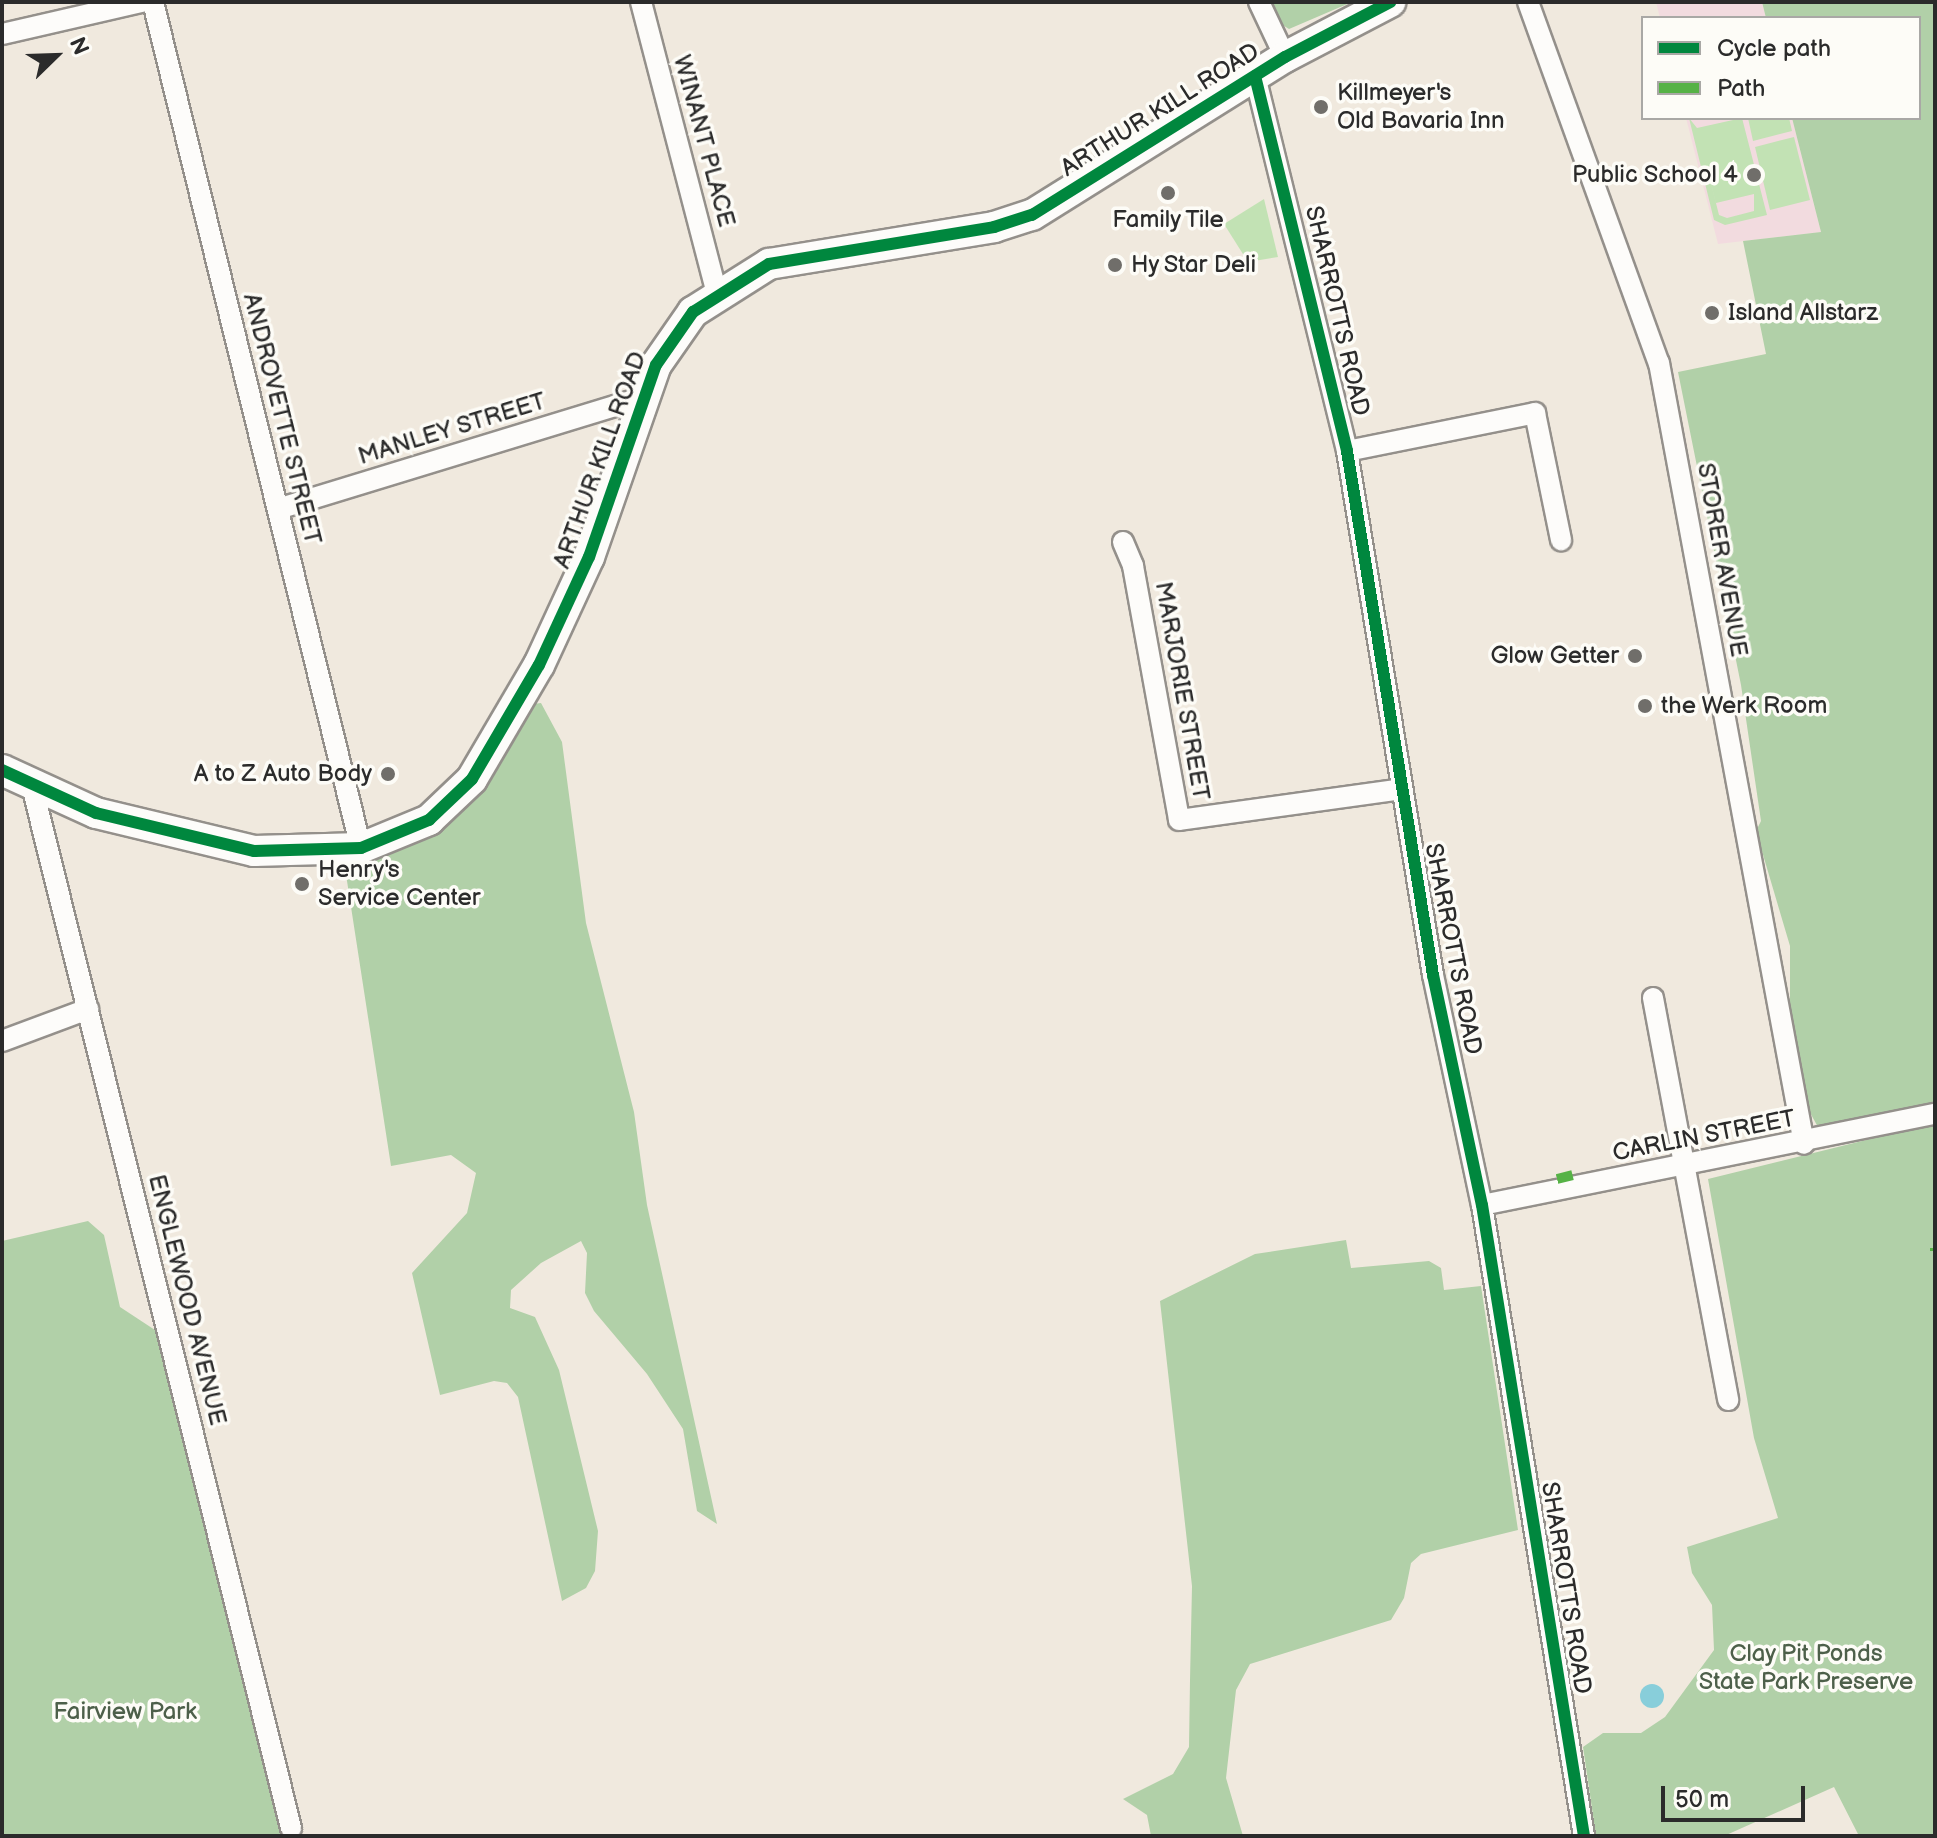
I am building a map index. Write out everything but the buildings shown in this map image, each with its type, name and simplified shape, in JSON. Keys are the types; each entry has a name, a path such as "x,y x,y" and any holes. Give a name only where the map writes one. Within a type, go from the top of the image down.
{"street":[{"path":"2,34 142,2"},
{"name":"ANDROVETTE STREET","path":"153,2 361,848"},
{"name":"WINANT PLACE","path":"641,2 717,293"},
{"path":"1259,2 1285,57"},
{"name":"ARTHUR KILL ROAD","path":"2,770 32,786 146,829 227,846 296,853 361,848 429,820 453,800 484,760 574,594 642,398 671,338 717,293 769,264 794,257 1025,218 1285,57 1390,2"},
{"name":"STORER AVENUE","path":"1528,2 1659,363 1804,1144"},
{"name":"SHARROTTS ROAD","path":"1255,76 1347,451 1433,975 1482,1205 1584,1836"},
{"name":"MANLEY STREET","path":"278,509 642,398"},
{"path":"1347,451 1535,413 1561,540"},
{"name":"MARJORIE STREET","path":"1123,542 1133,566 1179,820 1401,789"},
{"name":"ENGLEWOOD AVENUE","path":"32,786 291,1828"},
{"path":"1653,998 1728,1400"},
{"path":"2,1041 88,1009"},
{"name":"CARLIN STREET","path":"1482,1205 1804,1144 1935,1114"}],"shaded area":[{"path":"1656,2 1762,2 1766,16 1660,16"},
{"name":"Public School 4","path":"1687,120 1793,120 1821,232 1718,244"}],"green space":[{"path":"1272,2 1352,2 1289,29 1281,24"},
{"path":"1762,2 1935,2 1935,1107 1819,1129 1807,1107 1790,1017 1790,946 1756,831 1761,821 1741,685 1678,372 1766,354 1743,241 1821,232 1793,120 1921,120 1921,16 1766,16"},
{"path":"1689,120 1697,128 1743,120 1767,215 1725,225 1714,220","holes":["1702,148 1716,203 1754,194 1754,211 1727,218 1719,215"]},
{"path":"1748,120 1789,120 1792,131 1753,141"},
{"path":"1794,137 1810,200 1770,210 1755,147"},
{"path":"1264,199 1278,257 1248,262 1224,224"},
{"path":"541,703 562,742 586,923 634,1112 647,1205 717,1524 697,1511 683,1429 647,1374 594,1311 585,1293 587,1253 581,1241 541,1263 511,1290 510,1308 535,1317 559,1370 598,1531 595,1571 586,1588 562,1601 518,1397 507,1383 494,1381 440,1395 412,1273 467,1213 476,1173 451,1155 391,1166 345,868 432,833 533,704"},
{"name":"Clay Pit Ponds State Park Preserve","path":"1935,1123 1935,1836 1859,1836 1834,1787 1724,1836 1596,1836 1583,1747 1603,1733 1641,1733 1665,1717 1714,1650 1712,1605 1692,1573 1687,1547 1778,1518 1754,1438 1708,1179"},
{"name":"Fairview Park","path":"88,1221 104,1235 120,1307 158,1332 284,1836 2,1836 2,1241"},
{"path":"1346,1240 1351,1268 1429,1261 1441,1268 1444,1290 1481,1286 1518,1530 1421,1554 1411,1563 1404,1598 1391,1620 1250,1664 1236,1690 1226,1778 1243,1836 1151,1836 1147,1815 1123,1799 1173,1774 1189,1747 1192,1586 1160,1301 1255,1254"}],"water":[{"path":"1652,1684 1661,1687 1664,1696 1661,1705 1652,1708 1643,1705 1640,1696 1643,1687"}],"marked path":[{"path":"1557,1179 1573,1175"}],"cycle path":[{"path":"2,770 96,813 254,851 361,848 429,820 472,779 539,665 589,557 656,365 693,312 769,264 994,227 1032,215 1285,57 1390,2"},
{"path":"1255,76 1347,451 1433,975 1482,1205 1584,1836"}],"place":[{"name":"Killmeyer's Old Bavaria Inn","path":"1321,107"},
{"name":"Public School 4","path":"1754,175"},
{"name":"Family Tile","path":"1168,193"},
{"name":"Hy Star Deli","path":"1115,265"},
{"name":"Island Allstarz","path":"1712,313"},
{"name":"Glow Getter","path":"1635,656"},
{"name":"the Werk Room","path":"1645,706"},
{"name":"A to Z Auto Body","path":"388,774"},
{"name":"Henry's Service Center","path":"302,884"}]}
